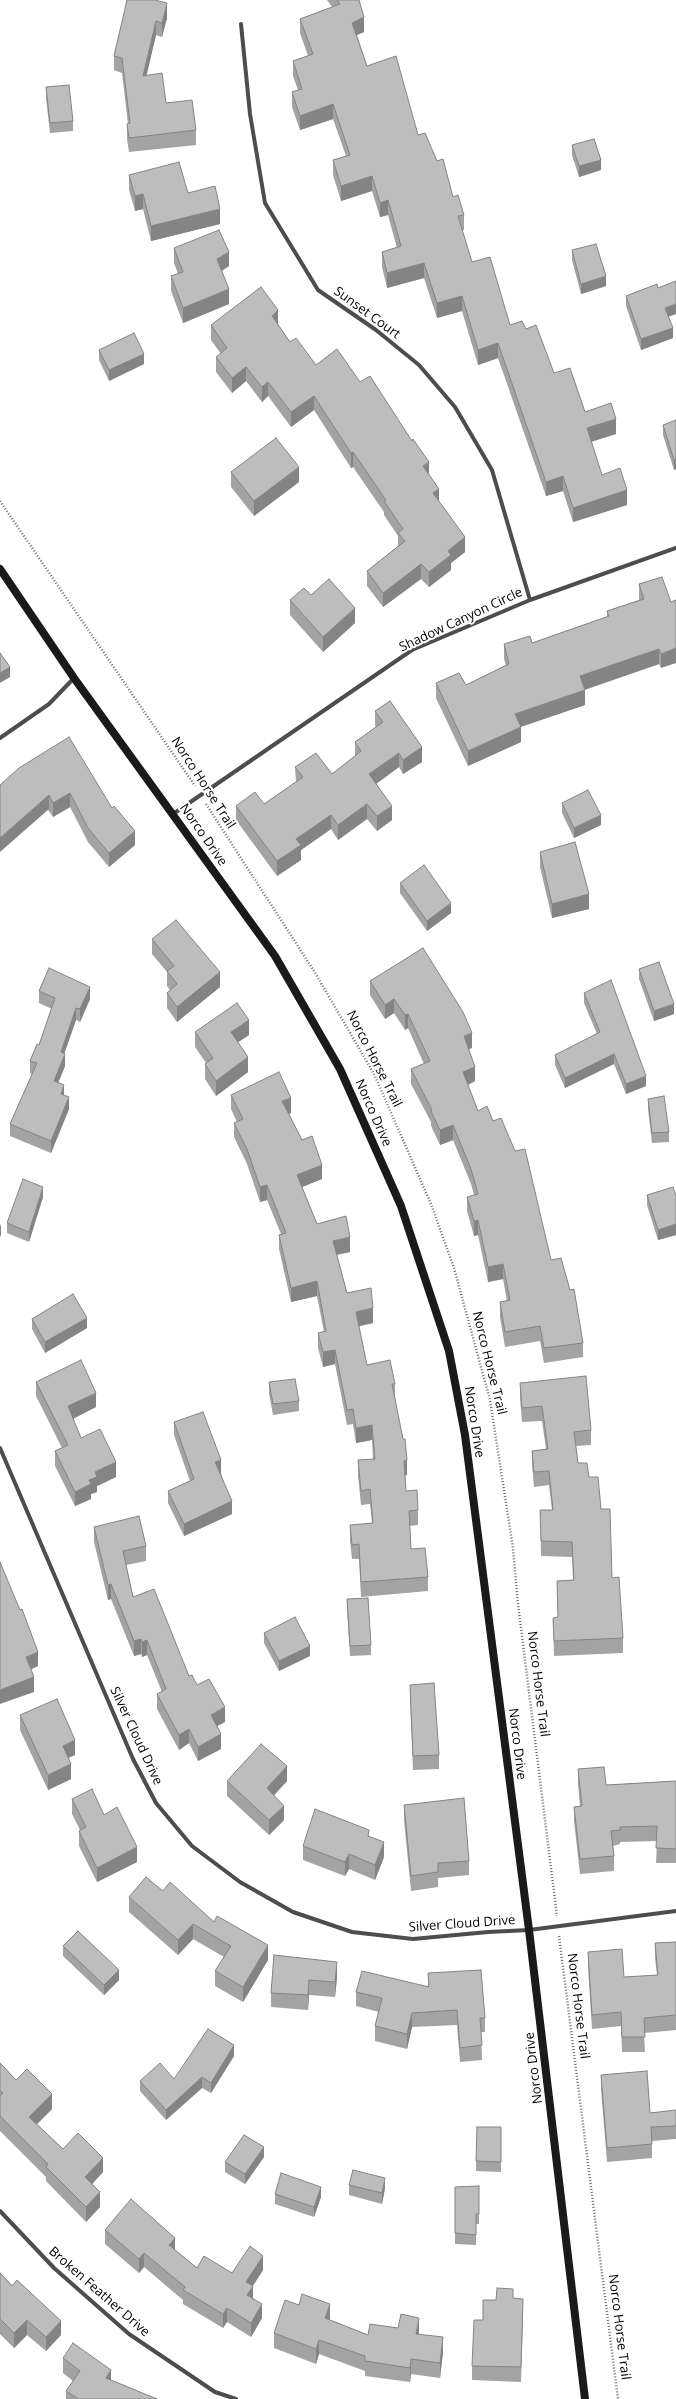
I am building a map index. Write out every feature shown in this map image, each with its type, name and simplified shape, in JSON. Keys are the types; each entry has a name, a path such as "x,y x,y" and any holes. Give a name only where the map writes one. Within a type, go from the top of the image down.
{"main road":[{"name":"Norco Drive","path":"0,569 74,678 275,956 340,1069 401,1206 449,1352 465,1435 529,1930 585,2399"}],"street":[{"name":"Sunset Court","path":"241,24 250,114 265,203 318,290 376,330 419,365 455,407 492,470 530,600"},
{"name":"Shadow Canyon Circle","path":"173,814 200,794 412,650 530,600 676,548"},
{"path":"0,738 49,704 74,678"},
{"name":"Silver Cloud Drive","path":"0,1448 133,1759 156,1803 192,1846 240,1882 293,1912 352,1932 413,1939 529,1930"},
{"path":"529,1930 676,1911"},
{"name":"Broken Feather Drive","path":"0,2211 54,2268 129,2334 215,2392 236,2399"}],"path":[{"name":"Norco Horse Trail","path":"0,501 200,794 214,820 314,971 374,1074 431,1204 454,1268 490,1400 513,1548 518,1604 618,2399"}],"building":[{"path":"127,0 155,0 167,3 162,23 156,21 143,76 162,73 166,103 192,100 196,130 129,138 127,124 130,123 122,58 114,56"},
{"path":"337,0 359,0 364,17 352,23 367,66 396,56 418,135 425,133 437,161 443,159 453,197 458,195 464,215 458,216 472,262 490,257 510,325 522,321 526,329 536,325 554,373 570,368 585,412 611,403 616,419 587,428 602,475 620,468 627,490 573,508 563,476 546,482 498,343 478,350 462,296 437,303 424,263 387,273 382,252 401,246 388,200 380,203 372,176 341,186 333,160 350,155 333,104 300,116 292,92 302,89 293,61 313,54 300,19 340,4"},
{"path":"69,85 73,121 50,123 46,87"},
{"path":"594,139 601,160 579,166 572,145"},
{"path":"179,162 188,193 215,186 220,209 151,226 143,194 135,196 129,175"},
{"path":"219,230 229,252 217,259 229,289 183,308 171,276 183,272 174,248"},
{"path":"596,244 606,276 581,284 572,250"},
{"path":"676,281 676,304 665,308 673,328 641,339 626,296 657,284 658,288"},
{"path":"261,287 278,310 272,316 290,342 296,338 316,365 337,349 360,382 370,376 412,441 413,439 429,462 423,466 439,489 433,493 465,537 448,551 451,555 429,572 421,564 383,593 367,571 405,541 398,533 403,529 384,501 386,500 353,452 351,453 314,396 291,412 268,382 262,387 246,367 232,378 216,357 227,348 211,325"},
{"path":"134,333 144,354 109,370 99,350"},
{"path":"676,420 676,459 674,460 663,425"},
{"path":"276,438 299,467 254,501 231,472"},
{"path":"662,577 671,602 676,600 676,648 661,654 659,649 580,676 585,690 515,714 521,727 468,751 436,683 459,673 466,685 509,664 504,644 530,636 532,643 609,616 607,611 644,599 639,584"},
{"path":"329,579 355,608 323,637 290,600 304,588 311,595"},
{"path":"0,653 10,667 0,673"},
{"path":"390,701 422,747 403,760 399,753 369,774 392,806 377,816 367,804 338,825 331,815 296,839 301,845 277,861 236,806 255,792 264,804 303,777 295,767 316,753 332,774 361,751 355,742 383,722 375,711"},
{"path":"69,737 112,808 114,806 135,831 109,853 88,828 70,793 53,803 49,795 0,838 0,785 19,768"},
{"path":"588,790 601,815 574,828 562,803"},
{"path":"575,842 589,894 552,904 540,852"},
{"path":"424,865 451,903 427,921 400,883"},
{"path":"176,920 220,972 177,1007 167,993 177,984 167,971 174,966 152,939"},
{"path":"423,948 463,1012 472,1033 464,1036 475,1067 463,1072 478,1111 487,1106 493,1121 501,1118 515,1151 525,1149 551,1260 561,1258 570,1290 574,1289 583,1343 544,1348 540,1326 505,1332 500,1302 510,1300 503,1264 488,1267 478,1220 474,1221 467,1197 478,1194 471,1169 453,1125 440,1130 431,1111 432,1110 411,1069 430,1061 408,1014 405,1015 394,999 385,1005 370,981"},
{"path":"659,962 674,1004 654,1011 639,969"},
{"path":"49,968 90,987 80,1009 76,1008 61,1052 65,1054 54,1081 64,1085 61,1094 69,1097 51,1141 10,1124 37,1063 30,1061 37,1044 39,1045 55,998 39,991"},
{"path":"611,980 646,1076 626,1084 614,1054 565,1078 555,1055 600,1032 584,993"},
{"path":"237,1003 249,1020 231,1032 248,1057 216,1081 205,1064 213,1058 195,1032"},
{"path":"279,1072 291,1098 282,1101 302,1140 312,1136 322,1165 297,1175 317,1224 346,1216 350,1237 333,1241 347,1293 371,1288 373,1308 356,1312 367,1365 390,1360 395,1384 392,1384 403,1439 405,1439 407,1460 404,1461 406,1491 417,1490 418,1510 409,1511 411,1549 425,1548 428,1577 361,1582 359,1544 352,1545 350,1525 373,1523 370,1489 361,1491 358,1460 375,1459 372,1425 356,1428 353,1409 347,1410 335,1350 323,1352 318,1333 326,1331 317,1281 291,1288 279,1235 286,1233 267,1185 260,1187 247,1149 234,1123 243,1119 231,1095"},
{"path":"664,1096 669,1132 652,1133 648,1099"},
{"path":"23,1179 43,1187 29,1232 7,1223"},
{"path":"673,1187 676,1196 676,1224 658,1230 647,1195"},
{"path":"73,1294 87,1318 45,1342 32,1319"},
{"path":"81,1360 96,1393 68,1406 81,1438 100,1429 116,1462 95,1472 97,1477 89,1480 91,1484 75,1492 55,1451 68,1445 36,1382"},
{"path":"586,1376 591,1430 574,1432 578,1463 587,1463 589,1477 598,1477 601,1509 610,1509 612,1578 619,1577 623,1638 554,1641 553,1618 558,1617 557,1581 574,1580 572,1542 541,1541 540,1510 553,1510 549,1471 534,1472 532,1451 548,1449 542,1406 522,1408 520,1383"},
{"path":"295,1379 299,1401 273,1404 269,1382"},
{"path":"203,1412 221,1460 215,1462 232,1501 184,1524 168,1491 194,1479 174,1422"},
{"path":"139,1516 146,1546 123,1551 133,1597 154,1589 189,1676 192,1675 197,1685 209,1679 225,1707 211,1715 221,1734 198,1747 189,1729 179,1735 157,1694 166,1689 147,1640 142,1642 141,1639 134,1641 111,1584 108,1585 94,1527"},
{"path":"0,1562 20,1610 22,1609 38,1652 26,1657 34,1677 0,1690"},
{"path":"368,1598 371,1645 350,1646 347,1599"},
{"path":"295,1617 310,1646 279,1661 264,1633"},
{"path":"434,1683 439,1755 413,1756 410,1685"},
{"path":"57,1699 75,1740 63,1746 71,1764 48,1775 20,1715"},
{"path":"261,1744 287,1766 267,1788 284,1806 269,1820 227,1781"},
{"path":"604,1767 606,1785 676,1781 676,1849 656,1848 657,1826 620,1827 620,1830 611,1831 614,1856 580,1859 574,1807 582,1806 578,1769"},
{"path":"92,1789 104,1815 117,1807 137,1847 97,1868 79,1831 86,1827 72,1799"},
{"path":"464,1798 469,1861 438,1863 438,1872 411,1876 404,1805"},
{"path":"315,1809 369,1830 368,1836 384,1842 375,1865 349,1854 345,1862 303,1846"},
{"path":"146,1877 163,1891 170,1882 214,1922 217,1916 268,1945 243,1987 215,1971 231,1946 193,1924 178,1940 129,1897"},
{"path":"78,1931 119,1970 104,1985 63,1946"},
{"path":"676,1942 676,2015 644,2018 645,2037 622,2037 621,2012 592,2015 588,1952 622,1949 624,1977 658,1975 655,1943"},
{"path":"274,1955 337,1962 335,1982 309,1980 308,1995 271,1993"},
{"path":"481,1970 485,2018 480,2018 482,2045 460,2048 457,2010 412,2013 407,2034 375,2026 382,1998 356,1992 362,1971 429,1987 428,1973"},
{"path":"208,2029 234,2045 211,2083 202,2077 166,2110 140,2081 160,2063 174,2079"},
{"path":"0,2063 16,2080 27,2069 52,2094 29,2117 63,2149 78,2133 103,2158 85,2177 100,2192 86,2207 46,2167 48,2164 0,2116 0,2096 3,2093 0,2091"},
{"path":"647,2071 650,2113 676,2110 676,2126 651,2127 652,2144 607,2148 601,2075"},
{"path":"477,2127 501,2127 501,2162 476,2161"},
{"path":"244,2135 264,2147 245,2174 225,2162"},
{"path":"353,2170 385,2178 382,2193 349,2185"},
{"path":"281,2173 321,2187 314,2207 275,2194"},
{"path":"479,2186 479,2214 476,2214 476,2235 455,2233 455,2187"},
{"path":"131,2199 175,2238 169,2245 197,2268 204,2256 232,2273 250,2246 263,2256 246,2282 253,2286 247,2295 262,2304 251,2323 227,2308 223,2314 183,2290 185,2287 144,2253 139,2259 105,2230"},
{"path":"0,2273 12,2286 17,2280 61,2321 46,2337 27,2320 14,2333 0,2319"},
{"path":"497,2288 513,2289 513,2298 523,2299 521,2367 472,2366 474,2320 483,2320 483,2300 496,2300"},
{"path":"302,2294 330,2304 325,2318 368,2335 370,2324 398,2328 401,2314 419,2318 416,2334 443,2337 440,2363 411,2359 410,2368 365,2361 365,2356 319,2340 316,2349 274,2333 285,2300 299,2305"},
{"path":"73,2343 111,2370 106,2378 157,2399 79,2399 66,2391 80,2371 63,2358"}]}
